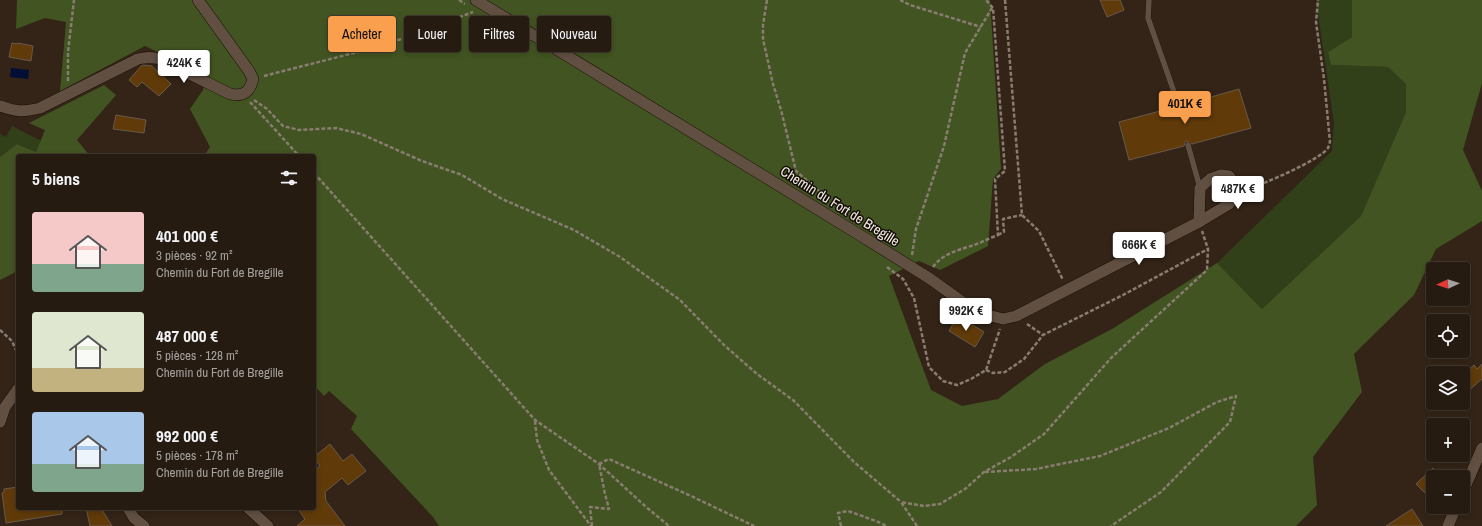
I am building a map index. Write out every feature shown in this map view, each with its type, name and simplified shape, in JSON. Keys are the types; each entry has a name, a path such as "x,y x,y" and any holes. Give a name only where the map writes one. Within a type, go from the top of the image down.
{"street":[{"path":"0,106 13,111 25,112 40,108 138,59 153,57 160,59 230,94 243,94 249,90 253,79 249,71 198,0"},
{"name":"Chemin du Fort de Bregille","path":"476,0 929,278 968,306 988,315 1003,319"},
{"path":"1003,319 1016,316 1068,290 1199,222 1229,204 1237,192 1235,184 1229,176 1221,175 1210,179 1200,188 1199,222"},
{"path":"0,422 5,407 16,392"},
{"path":"1470,476 1482,448"},
{"path":"129,510 134,518 144,526"},
{"path":"250,510 268,526"},
{"path":"1448,526 1453,514"}],"lane":[{"path":"1149,0 1148,18 1179,106"},
{"path":"1188,145 1200,188"}],"path":[{"path":"67,94 68,52 74,0"},
{"path":"767,0 763,25 764,39 772,84 782,110 796,170 832,201 837,208"},
{"path":"900,0 910,5 981,27"},
{"path":"986,0 993,8 1005,171 995,179 998,235"},
{"path":"1005,0 1022,215 1038,231 1068,290"},
{"path":"1237,192 1260,186 1273,180 1316,158 1328,148 1330,142 1324,80 1316,22 1318,0"},
{"path":"910,267 916,229 944,146 965,54 993,8"},
{"path":"253,79 385,45 469,13 491,10"},
{"path":"243,94 297,154"},
{"path":"243,94 267,109 283,126 300,130 336,128 361,134 422,161 462,175 502,199 574,230 620,257 680,300 724,345 757,374 793,400 854,462 901,502 917,526"},
{"path":"316,175 535,420 599,464 669,526"},
{"path":"929,278 931,271 938,260 956,250 1004,232 1003,219 1022,215"},
{"path":"901,502 924,506 940,504 965,489 984,472 1011,457 1044,434 1111,358 1207,270 1208,249 1199,222"},
{"path":"986,370 993,373 1005,372 1024,360 1043,335 1123,295 1208,249"},
{"path":"881,263 903,279 914,298 929,367 943,381 958,385 986,370 1003,319"},
{"path":"1016,316 1043,335"},
{"path":"0,330 12,341 16,350"},
{"path":"984,472 1036,469 1100,456 1169,428 1216,402 1236,396 1230,422 1161,492 1111,526"},
{"path":"535,420 536,440 549,470 592,526"},
{"path":"599,464 609,459 754,526"},
{"path":"592,526 590,507 609,509 599,464"},
{"path":"841,526 838,513 848,511 887,526"}],"green space":[{"path":"17,0 990,0 1001,169 993,179 988,246 940,270 919,261 889,276 931,390 962,406 998,399 1045,364 1112,329 1217,263 1262,309 1361,216 1406,112 1406,84 1388,67 1331,65 1328,52 1352,37 1352,0 1482,0 1482,83 1463,150 1482,191 1482,221 1436,249 1430,262 1426,262 1426,270 1414,295 1354,354 1362,392 1313,457 1317,505 1296,526 439,526 433,517 351,429 357,416 329,391 324,396 316,387 316,154 205,154 210,147 190,109 203,90 207,75 145,46 60,91 66,22 45,18 16,29"},
{"path":"1316,0 1352,0 1352,37 1328,52 1331,65 1388,67 1406,83 1406,112 1361,216 1262,309 1217,263 1332,151 1334,123"},
{"path":"104,85 116,95 77,140 88,154 16,154 16,272 0,280 0,157 17,144 36,152 45,130 29,123"},
{"path":"12,126 41,141 36,152 17,144 0,157 0,134 6,137"}],"water":[{"path":"11,68 29,70 28,79 10,77"}],"building":[{"path":"1100,0 1120,0 1124,10 1107,17"},
{"path":"12,43 33,46 31,61 9,57"},
{"path":"142,65 152,66 171,84 159,96 142,82 137,87 129,80"},
{"path":"1239,89 1251,128 1192,144 1187,141 1185,142 1184,146 1129,160 1119,122 1175,107 1180,110 1183,105"},
{"path":"116,115 146,120 144,133 113,129"},
{"path":"959,317 984,332 975,347 949,331 955,320"},
{"path":"1482,364 1482,379 1470,389 1470,369 1474,365 1477,369"},
{"path":"330,444 343,461 352,454 366,471 348,485 342,478 325,492 326,501 345,526 297,526 305,519 298,510 316,510 316,469 320,466 316,460 316,455"},
{"path":"1426,475 1426,494 1416,484"},
{"path":"16,487 16,510 62,510 62,514 6,523 2,493 4,492 4,489"},
{"path":"1412,509 1423,526 1386,526"},
{"path":"86,510 102,510 112,526 90,526"}]}
